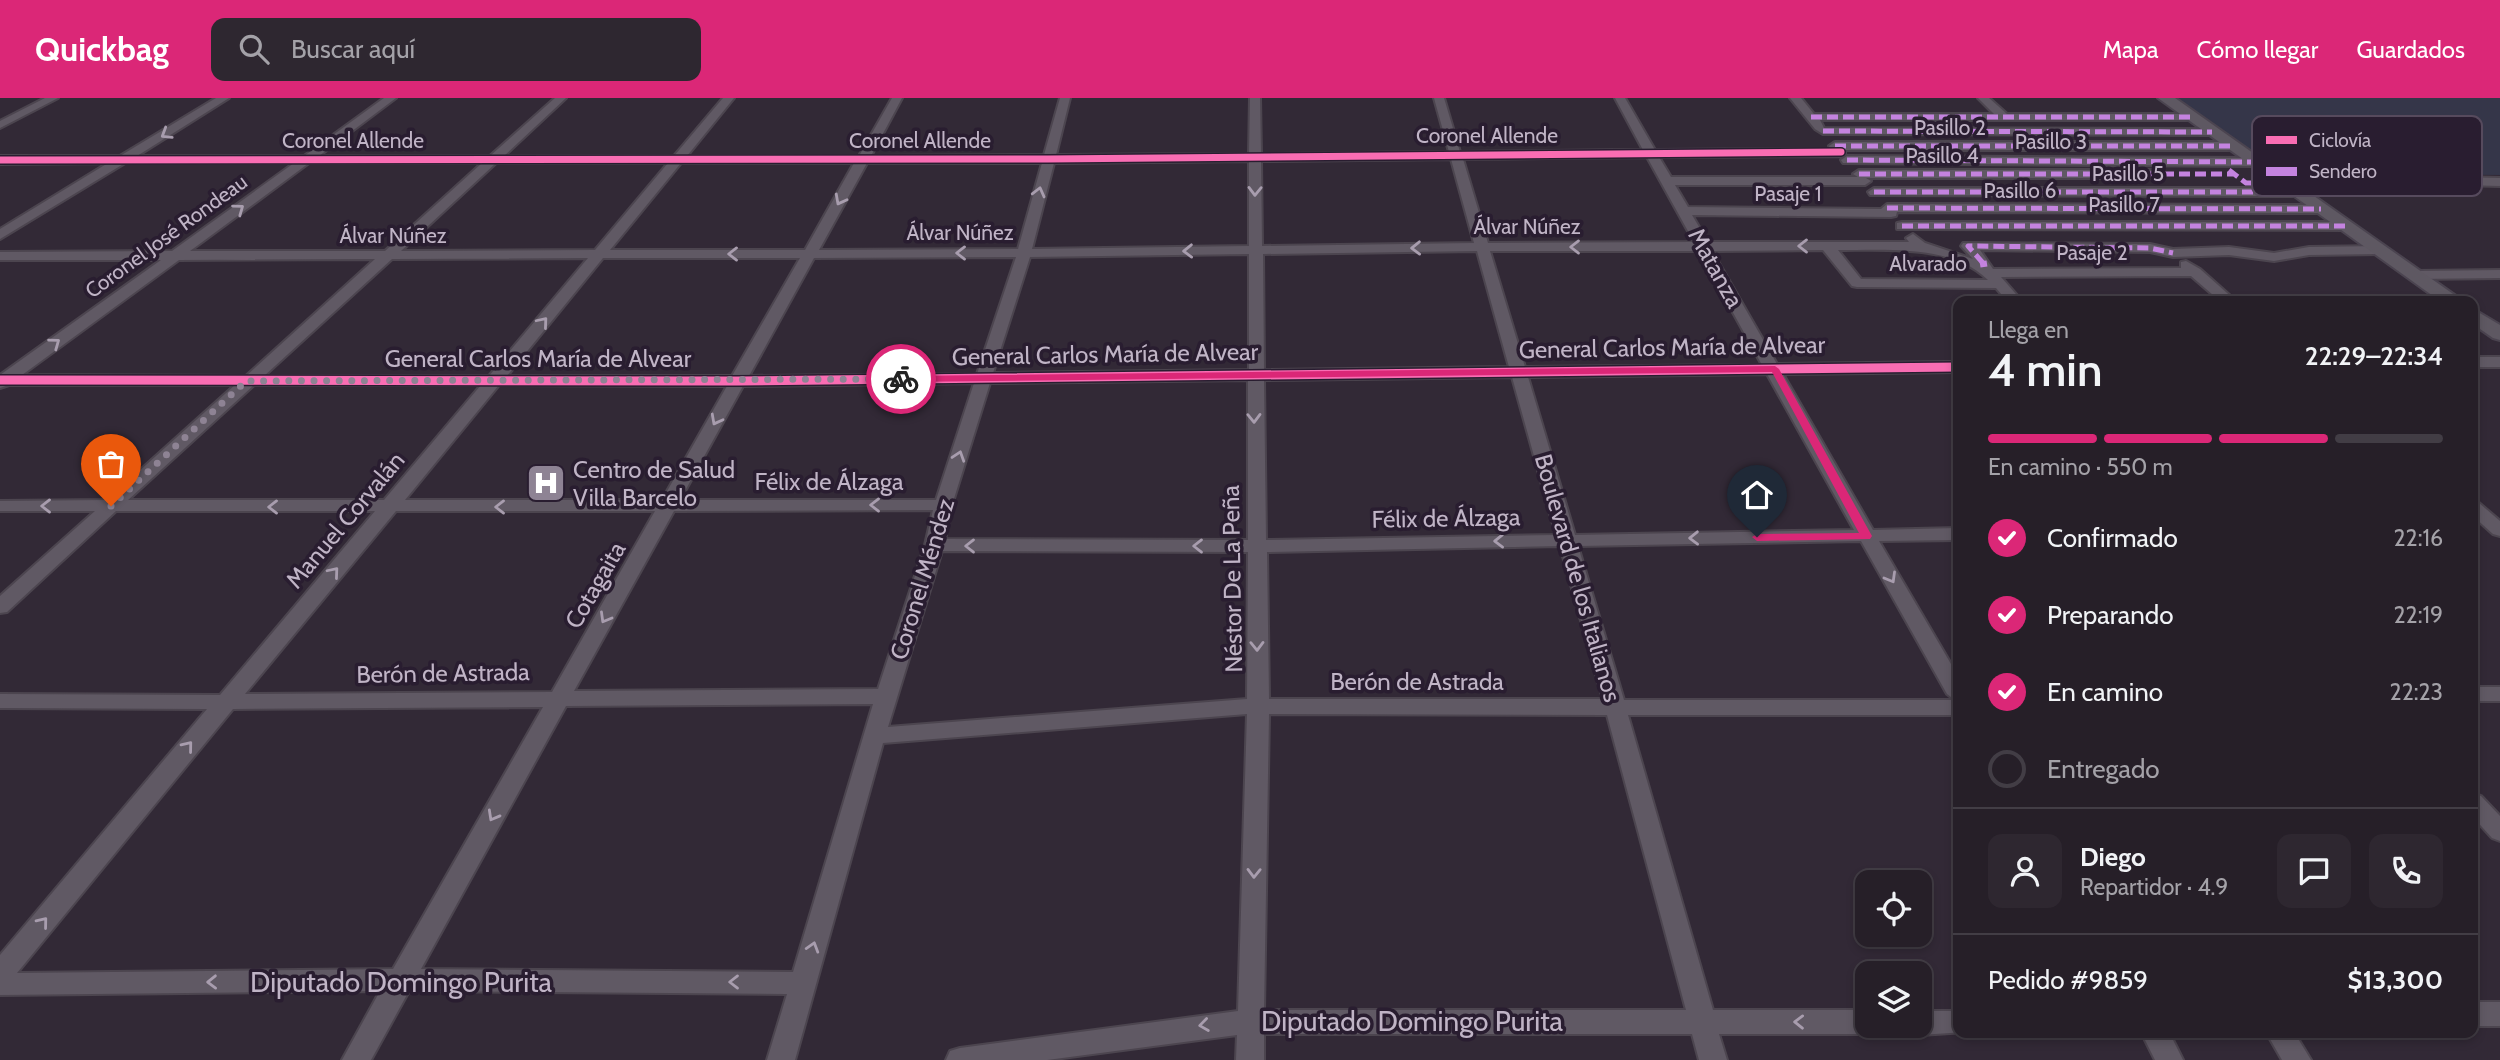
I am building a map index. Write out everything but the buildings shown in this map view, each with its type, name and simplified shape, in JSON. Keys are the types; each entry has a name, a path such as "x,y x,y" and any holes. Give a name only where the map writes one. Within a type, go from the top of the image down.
{"main road":[{"path":"2165,98 2252,160"},
{"path":"2303,196 2446,296"},
{"path":"2478,319 2500,334"}],"street":[{"path":"0,125 53,98"},
{"path":"0,235 224,98"},
{"name":"Coronel José Rondeau","path":"1,381 391,98"},
{"path":"0,607 561,98"},
{"name":"Manuel Corvalán","path":"0,974 729,98"},
{"name":"Cotagaita","path":"356,1060 670,506 737,381 897,98"},
{"name":"Coronel Méndez","path":"781,1060 886,696 934,545 943,505 1024,253 1065,98"},
{"name":"Néstor De La Peña","path":"1250,1060 1258,706 1254,375 1255,98"},
{"name":"Boulevard de los Italianos","path":"1439,98 1616,709 1713,1060"},
{"name":"Matanza","path":"1620,98 1953,685"},
{"path":"1795,98 1920,246"},
{"path":"1983,98 2022,146 2138,248"},
{"path":"1811,117 1989,117 2004,124 2212,132"},
{"path":"1823,131 2191,117"},
{"name":"Pasillo 2","path":"1841,153 2022,146 2233,146"},
{"name":"Coronel Allende","path":"0,160 1048,159 1841,153"},
{"name":"Pasillo 3","path":"1841,153 2038,161 2252,162"},
{"path":"2217,162 2246,183 2252,183"},
{"name":"Pasillo 4","path":"1862,178 2234,174"},
{"path":"1668,181 1862,178"},
{"name":"Pasillo 5","path":"1874,192 2074,192 2252,185"},
{"name":"Pasillo 6","path":"1889,211 2321,209"},
{"name":"Pasaje 1","path":"1685,211 1889,211"},
{"name":"Pasillo 7","path":"1902,226 2346,226"},
{"path":"1827,246 1857,283"},
{"name":"Álvar Núñez","path":"0,256 1024,253 1484,247 1920,246"},
{"name":"Pasaje 2","path":"1920,246 1991,274 2195,272"},
{"path":"2011,296 1968,246 2138,248 2173,253 2229,251 2274,257 2309,251 2380,250"},
{"path":"2173,253 2223,296"},
{"name":"Alvarado","path":"1857,283 1991,274"},
{"path":"2416,275 2500,274"},
{"path":"2478,362 2500,362"},
{"name":"General Carlos María de Alvear","path":"1,381 737,381 1953,367"},
{"name":"Félix de Álzaga","path":"0,506 943,505"},
{"path":"2478,511 2498,527"},
{"path":"2478,526 2498,527"},
{"name":"Félix de Álzaga","path":"934,545 1256,546 1953,535"},
{"path":"2478,694 2500,694"},
{"name":"Berón de Astrada","path":"0,701 224,702 886,696"},
{"name":"Berón de Astrada","path":"876,736 1258,706 1953,708"},
{"path":"2478,808 2500,832"},
{"name":"Diputado Domingo Purita","path":"0,984 401,980 802,983"},
{"path":"2478,1014 2500,1014"},
{"name":"Diputado Domingo Purita","path":"960,1060 1216,1024 1251,1022 1855,1022"},
{"path":"1932,1023 1953,1023"},
{"path":"2157,1038 2169,1060"},
{"path":"2283,1038 2297,1060"}],"shaded area":[{"path":"2175,98 2500,98 2500,175 2482,175 2482,116 2252,116 2252,152"}],"marked path":[{"path":"1811,117 2191,117"},
{"path":"1823,131 2212,132"},
{"path":"1835,146 2233,146"},
{"path":"1847,160 2252,162"},
{"path":"2229,170 2246,183 2252,183"},
{"path":"1859,174 2234,174"},
{"path":"1874,192 2252,192"},
{"path":"1887,208 2321,209"},
{"path":"1902,226 2346,226"},
{"path":"1984,267 1983,261 1968,246 2150,248 2173,253"}],"cycle path":[{"path":"0,160 1048,159 1841,152"},
{"path":"0,380 737,381 1953,367"}],"way so far":[{"path":"111,506 246,381 901,379"}],"place":[{"name":"Centro de Salud Villa Barcelo","path":"546,483"}],"route":[{"path":"901,379 1775,369 1866,536 1757,537"}]}
